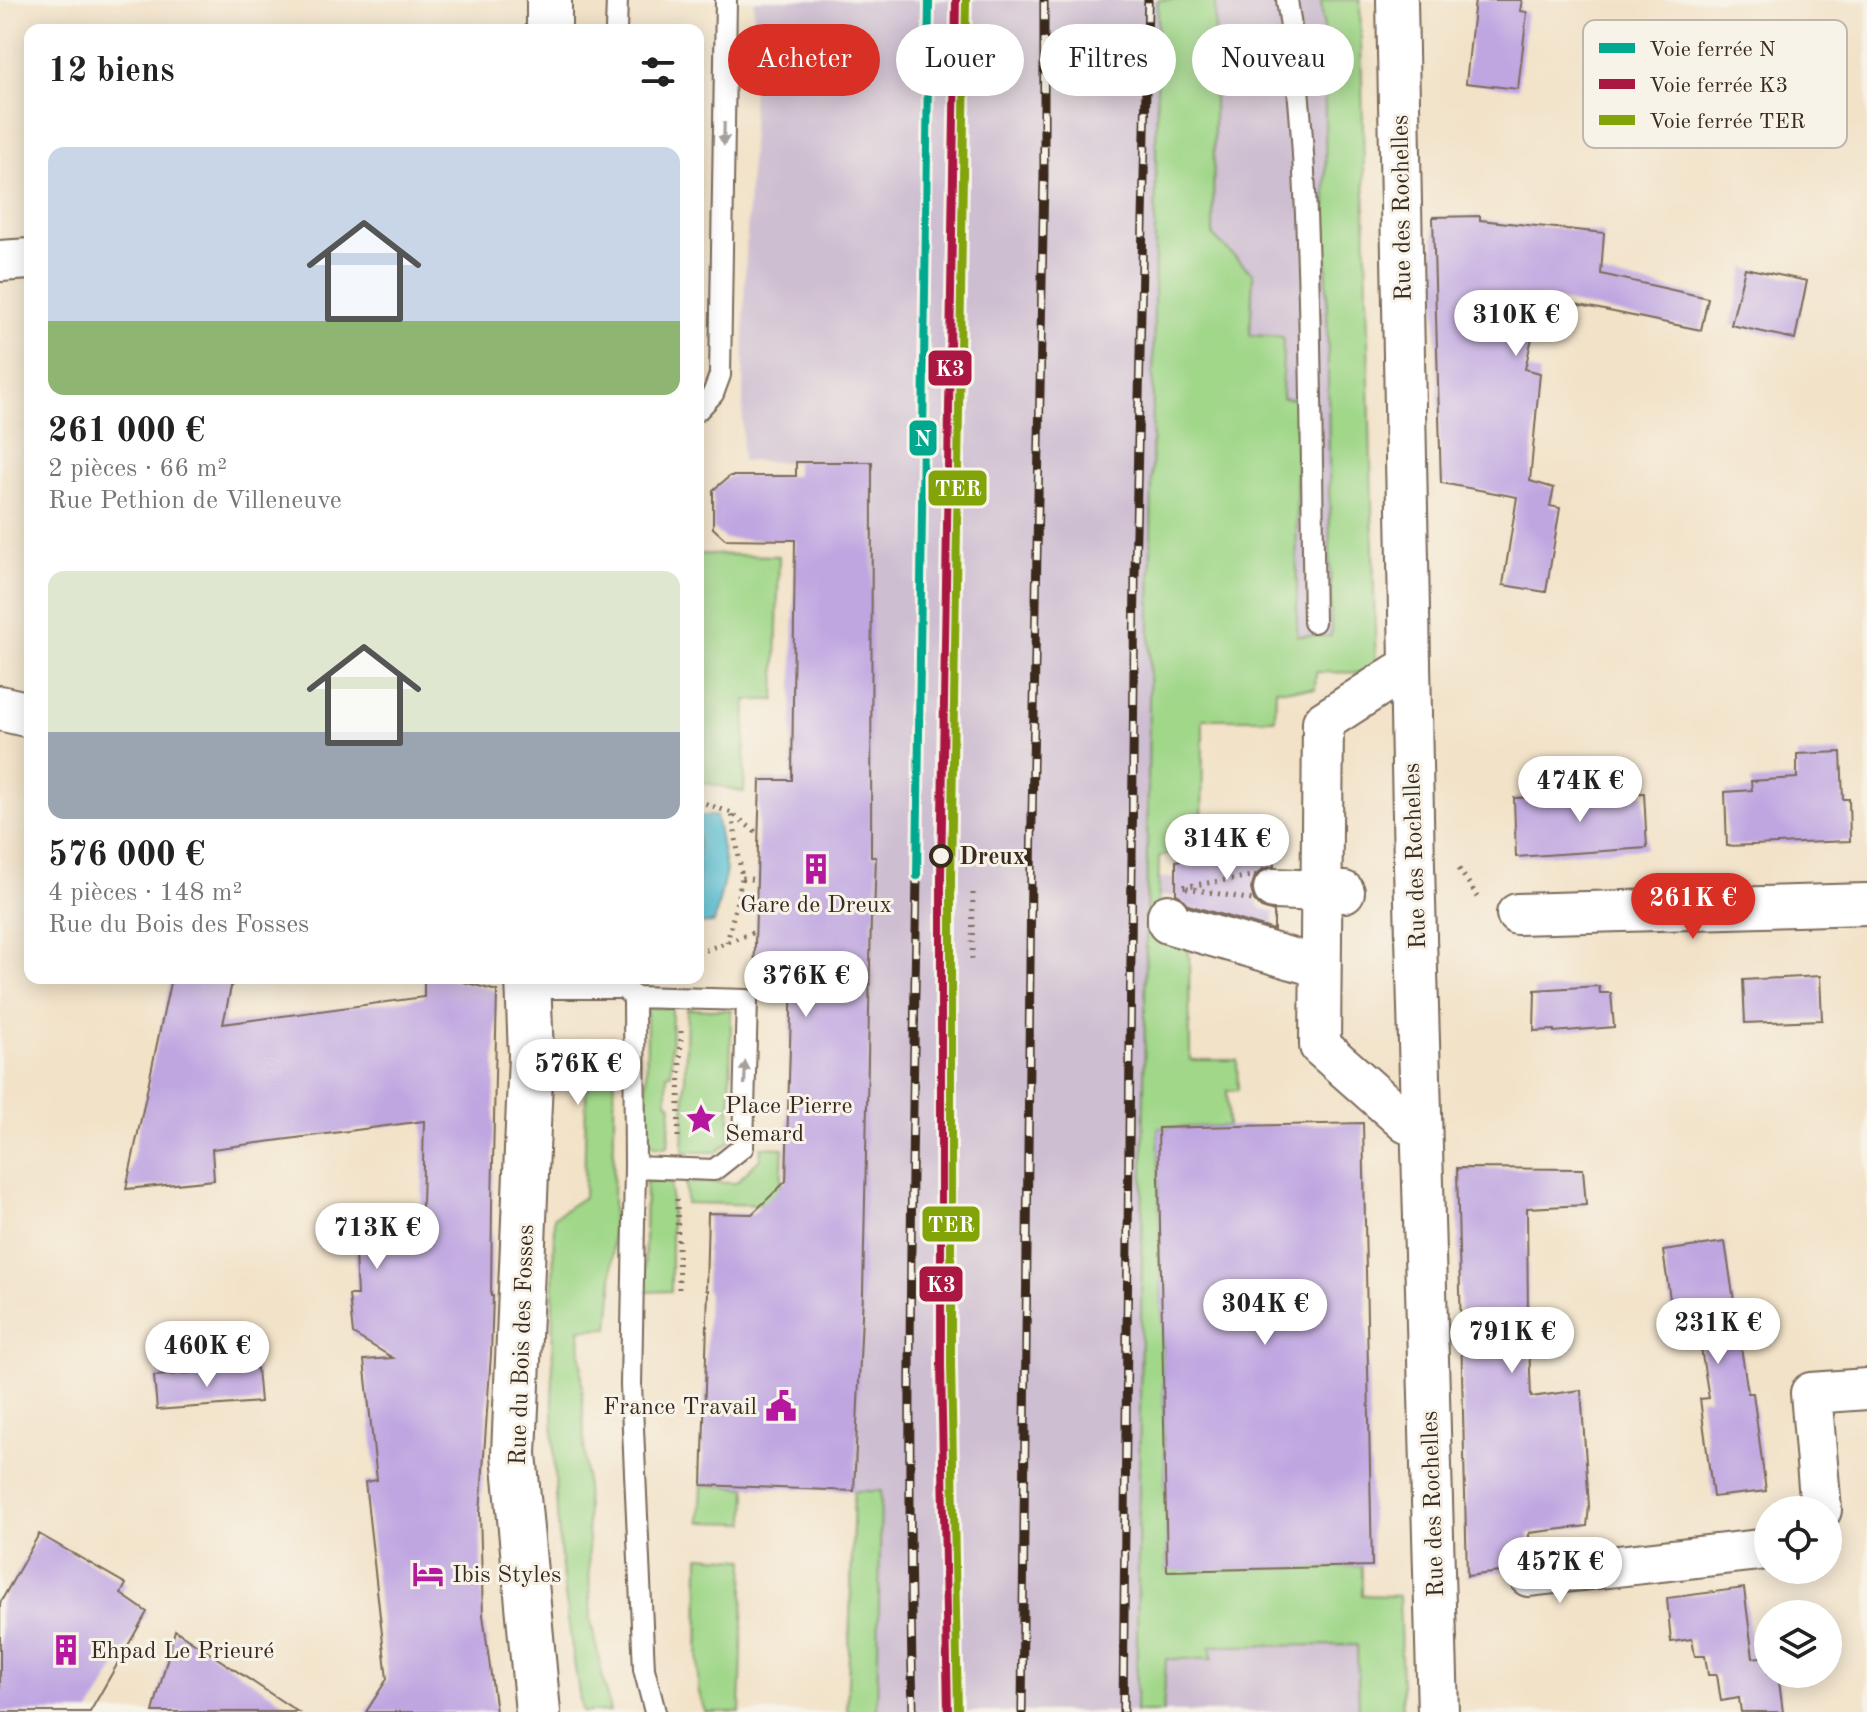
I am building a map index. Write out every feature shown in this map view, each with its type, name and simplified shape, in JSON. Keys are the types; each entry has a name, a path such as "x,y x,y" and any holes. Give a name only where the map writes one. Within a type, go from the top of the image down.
{"main road":[{"path":"549,0 549,24"},
{"path":"0,708 24,714"},
{"name":"Rue du Bois des Fosses","path":"538,1712 514,1454 531,1056 543,984"},
{"name":"Rue du Bois des Fosses","path":"543,984 545,1056 535,1454 558,1712"}],"street":[{"name":"Rue des Rochelles","path":"1397,0 1414,866 1438,1712"},
{"path":"0,261 24,259"},
{"path":"1397,674 1323,722 1320,1046 1407,1123"},
{"path":"1266,882 1344,892"},
{"path":"1175,901 1168,923 1320,967"},
{"path":"1517,914 1867,904"},
{"path":"1820,1496 1811,1393 1867,1389"},
{"path":"1529,1576 1754,1551"}],"lane":[{"path":"616,24 617,0"},
{"path":"704,404 713,394 720,375 726,0"},
{"path":"1287,0 1299,98 1306,211 1314,622"},
{"path":"577,984 623,988 634,997 747,1000 743,1147 714,1170 635,1167"},
{"path":"634,997 631,1385 644,1669 655,1712"}],"path":[{"path":"704,803 732,813 758,834"},
{"path":"727,943 742,878 732,813"},
{"path":"1414,866 1449,856 1491,915 1517,914"},
{"path":"742,878 757,880"},
{"path":"1175,901 1266,882"},
{"path":"972,959 973,892"},
{"path":"704,951 755,932"}],"shaded area":[{"path":"754,0 1360,0 1376,673 1316,672 1315,689 1276,689 1275,719 1203,719 1202,850 1159,856 1159,878 1175,878 1176,861 1258,856 1258,920 1176,915 1176,896 1159,896 1158,937 1189,950 1190,1060 1237,1060 1238,1090 1227,1091 1228,1126 1158,1128 1167,1570 1362,1566 1362,1595 1399,1596 1403,1712 847,1712 863,1294 706,1290 708,1213 754,1214 785,1195 792,978 754,977 760,779 791,780 795,540 725,539 713,528 713,490 730,476 796,476 796,462 742,461 752,96 880,96 880,24 754,24"}],"green space":[{"path":"1158,0 1215,0 1215,24 1192,24 1192,96 1214,96 1213,236 1253,274 1250,335 1283,337 1282,398 1296,399 1297,636 1331,636 1325,96 1354,96 1354,24 1323,24 1321,0 1360,0 1376,673 1316,672 1315,689 1276,689 1275,719 1203,719 1202,850 1159,856 1158,937 1172,938 1189,950 1190,1060 1237,1060 1238,1090 1227,1091 1228,1126 1158,1128 1167,1570 1362,1566 1362,1595 1399,1596 1403,1712 1359,1712 1357,1645 1211,1646 1212,1659 1166,1659 1163,1712 1136,1712 1157,96 1176,96 1176,24 1158,24"},
{"path":"704,554 779,556 775,700 746,700 744,792 704,782"},
{"path":"647,1008 672,1008 671,1074 667,1074 667,1101 671,1105 668,1147 654,1146 646,1138"},
{"path":"687,1009 731,1010 730,1141 717,1152 683,1152"},
{"path":"615,1040 609,1328 580,1329 591,1621 610,1712 582,1712 556,1505 554,1217 584,1197 587,1041"},
{"path":"761,1147 783,1148 781,1187 771,1205 686,1203 686,1182 736,1183 760,1159"},
{"path":"646,1181 671,1181 671,1291 644,1292"},
{"path":"702,1485 747,1488 746,1523 700,1522"},
{"path":"854,1491 881,1491 877,1712 847,1712"},
{"path":"699,1556 745,1559 740,1712 705,1712 698,1689"}],"water":[{"path":"704,816 716,816 726,871 714,923 704,924"}],"building":[{"path":"1475,0 1522,0 1520,11 1527,12 1518,89 1466,83"},
{"path":"1480,216 1480,220 1604,233 1601,274 1708,298 1701,330 1541,297 1525,369 1540,373 1530,481 1554,488 1550,506 1560,508 1546,592 1503,585 1517,497 1441,483 1433,217"},
{"path":"1745,268 1807,281 1795,339 1731,325"},
{"name":"Gare de Dreux","path":"796,462 872,462 871,857 876,857 874,917 871,917 863,1293 854,1491 702,1485 708,1213 752,1214 786,1181 792,978 754,977 760,780 792,780 795,540 725,539 713,528 713,490 730,476 796,476"},
{"path":"1841,752 1843,799 1849,799 1850,841 1727,846 1725,792 1752,790 1751,781 1797,778 1797,754"},
{"path":"1644,793 1647,848 1516,857 1514,798"},
{"path":"1274,839 1274,866 1263,869 1255,876 1251,889 1254,900 1261,908 1274,912 1274,930 1188,905 1176,894 1176,861"},
{"path":"1820,976 1822,1020 1745,1023 1743,980"},
{"path":"170,984 232,984 223,1024 424,997 424,984 471,984 497,991 493,1296 480,1513 483,1615 496,1712 366,1712 387,1679 365,1482 377,1480 364,1360 393,1358 353,1334 349,1295 357,1295 355,1253 421,1250 424,1121 212,1149 214,1180 126,1189"},
{"path":"1599,986 1600,993 1611,993 1614,1027 1534,1031 1535,990"},
{"path":"1363,1123 1372,1566 1167,1571 1158,1128"},
{"path":"1457,1168 1583,1169 1586,1205 1527,1208 1531,1397 1581,1390 1589,1506 1587,1526 1529,1533 1529,1553 1515,1558 1507,1571 1467,1576"},
{"path":"1725,1242 1748,1393 1753,1393 1766,1491 1713,1497 1700,1399 1709,1398 1697,1324 1674,1327 1663,1251"},
{"path":"257,1368 260,1402 157,1410 154,1376"},
{"name":"Ehpad Le Prieuré","path":"39,1534 126,1584 121,1594 147,1612 90,1712 0,1712 0,1603"},
{"path":"1744,1588 1754,1658 1754,1688 1780,1688 1783,1712 1741,1712 1739,1698 1721,1701 1717,1675 1708,1675 1705,1656 1695,1656 1692,1639 1671,1642 1667,1598"},
{"path":"175,1630 298,1712 153,1712"}],"railway":[{"path":"1022,1712 1044,0"},
{"path":"1123,1712 1135,575 1148,0"},
{"path":"913,1712 910,1399 917,876"}],"rail line":[{"name":"N","path":"917,876 929,0"},
{"name":"K3","path":"948,1712 941,1365 941,877 956,0"},
{"name":"TER","path":"958,1712 951,1365 951,877 966,0"}],"place":[{"name":"Dreux","path":"941,856"},
{"name":"Gare de Dreux","path":"816,869"},
{"name":"Place Pierre Semard","path":"701,1119"},
{"name":"France Travail","path":"781,1406"},
{"name":"Ibis Styles","path":"428,1574"},
{"name":"Ehpad Le Prieuré","path":"66,1650"}]}
